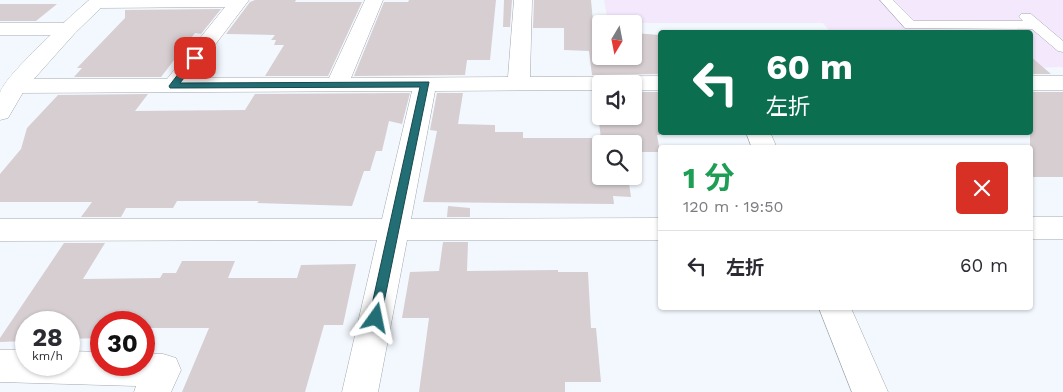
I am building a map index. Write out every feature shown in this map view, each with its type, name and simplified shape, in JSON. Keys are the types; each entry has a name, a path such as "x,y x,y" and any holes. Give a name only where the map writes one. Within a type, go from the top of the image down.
{"street":[{"path":"174,86 240,0"},
{"path":"0,113 15,86 68,29 99,1 240,0"},
{"path":"337,85 374,0"},
{"path":"519,83 523,0"},
{"path":"0,29 68,29"},
{"path":"15,86 658,83"},
{"path":"1033,83 1063,83"},
{"path":"360,392 425,84"},
{"path":"1033,228 1063,228"},
{"path":"0,230 658,229"},
{"path":"836,310 870,392"},
{"path":"0,366 164,370 152,392"}],"lane":[{"path":"886,0 910,26 1035,24"},
{"path":"1020,12 1063,48"}],"shaded area":[{"path":"604,0 1063,0 1063,67 1033,68 1033,30 828,30 823,23 642,23 642,15 607,15"}],"building":[{"path":"255,0 362,2 328,76 265,76 284,45 274,45 276,40 271,40 275,35 226,34 250,2"},
{"path":"409,0 496,0 490,60 467,60 465,75 354,76 384,2 408,2"},
{"path":"504,0 512,0 510,27 503,27"},
{"path":"534,0 591,0 592,65 642,65 642,34 658,35 658,74 592,75 589,51 564,50 564,28 533,28"},
{"path":"0,4 57,4 36,21 0,21"},
{"path":"221,9 201,34 195,33 161,77 74,77 82,68 77,68 125,18 125,10"},
{"path":"1033,59 1051,74 1033,74"},
{"path":"642,92 658,92 658,152 642,152 642,135 601,135 599,125 642,125"},
{"path":"1033,92 1063,92 1063,177 1033,177 1033,145 1030,145 1030,135 1033,135"},
{"path":"410,93 402,124 389,121 382,151 376,151 370,171 364,171 352,206 257,203 259,201 177,201 173,208 126,208 121,217 81,217 92,202 0,202 0,174 21,149 27,128 58,95 148,94 135,111 245,110 255,94"},
{"path":"437,93 463,93 458,124 495,125 495,132 523,132 523,138 592,138 592,185 629,185 631,197 613,196 614,204 423,202 437,131 430,130"},
{"path":"448,206 470,208 470,217 447,217"},
{"path":"443,242 468,242 467,271 558,270 558,272 588,272 591,328 596,328 601,382 565,382 565,392 419,392 429,318 402,318 410,272 439,271"},
{"path":"64,243 105,243 83,279 160,278 163,273 176,273 182,261 235,261 228,278 297,278 301,265 356,264 343,325 324,325 305,392 182,392 209,328 155,328 155,311 90,311 90,338 80,339 80,311 18,311"},
{"path":"15,316 15,341 0,342 0,338"}],"route":[{"path":"195,58 174,86 425,84 376,318"}]}
